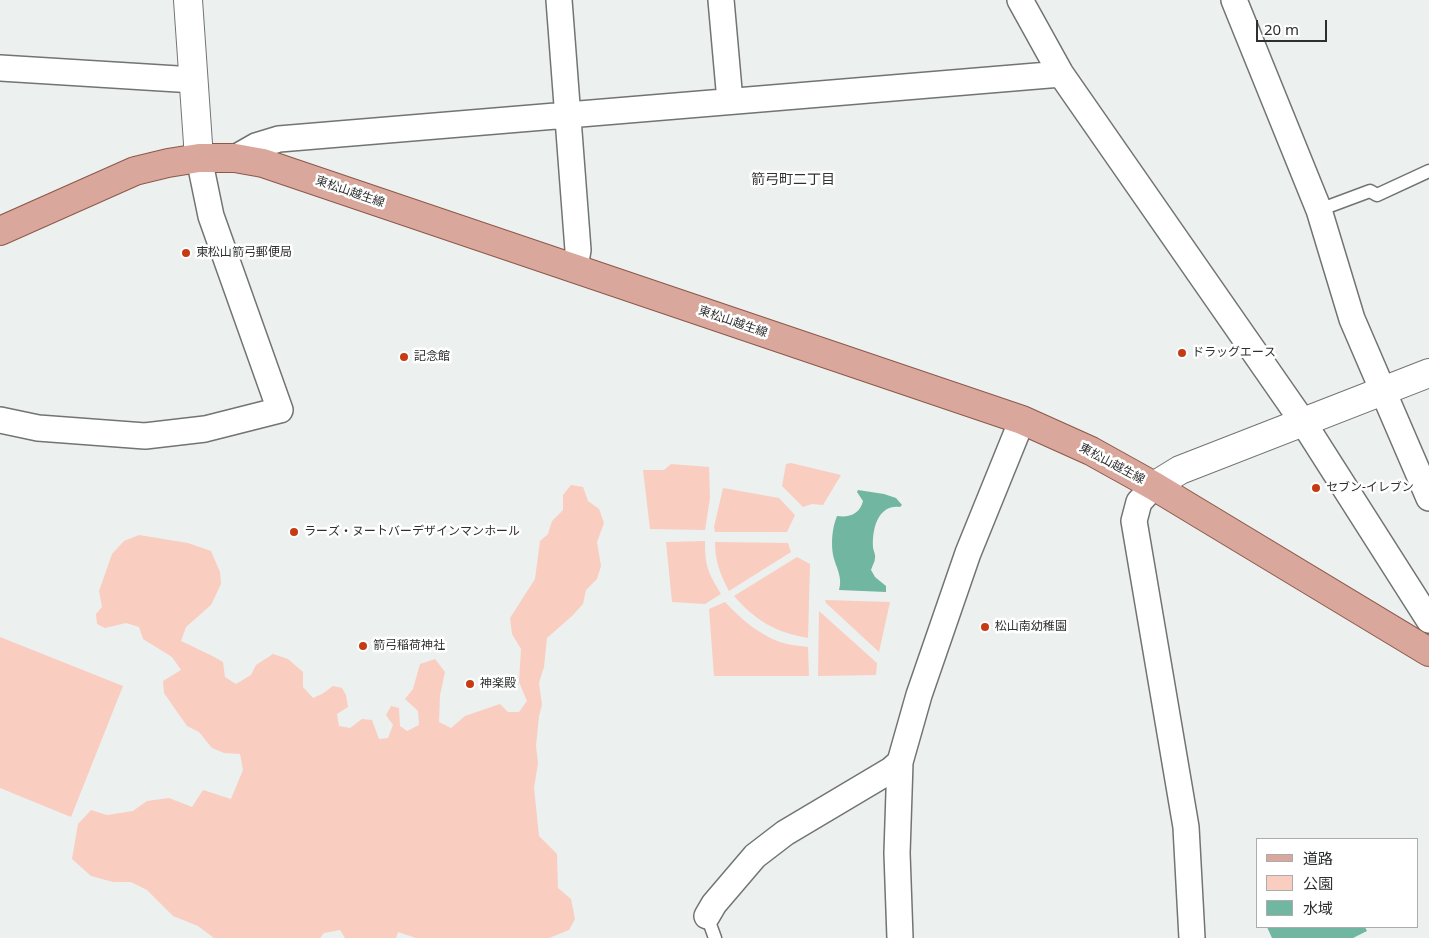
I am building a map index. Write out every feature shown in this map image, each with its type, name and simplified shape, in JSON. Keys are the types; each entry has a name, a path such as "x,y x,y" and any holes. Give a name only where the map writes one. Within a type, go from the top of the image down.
{"main road":[{"name":"東松山越生線","path":"0,231 135,172 168,163 199,158 236,158 282,169 1022,420 1091,451 1154,486 1429,652"}],"street":[{"path":"0,420 38,428 145,436 205,429 280,410 212,216 199,158 188,0"},
{"path":"559,0 578,250 574,268"},
{"path":"721,0 730,101"},
{"path":"1020,0 1061,74 1303,422 1429,620"},
{"path":"1234,0 1319,210 1352,320 1429,498"},
{"path":"0,68 194,80"},
{"path":"236,158 256,146 279,139 1061,74"},
{"path":"1192,938 1186,827 1134,521 1139,502 1154,486 1180,470 1429,373"},
{"path":"900,938 897,853 900,762 919,695 968,553 1022,420"},
{"path":"711,927 714,904 755,856 785,833 891,770 900,762"}],"lane":[{"path":"1319,210 1370,190 1377,195 1429,171"}],"green space":[{"path":"791,463 841,475 823,505 812,504 803,507 782,486 786,464"},
{"path":"671,464 709,467 710,498 705,530 650,529 643,470 664,470"},
{"path":"571,485 583,487 588,501 599,509 604,523 597,542 601,566 597,579 586,590 583,604 547,638 544,667 539,683 542,705 536,746 538,763 534,788 539,836 557,854 558,888 571,899 575,919 569,930 549,938 416,938 398,932 396,938 345,938 340,930 324,933 320,938 214,938 198,926 173,916 147,890 131,882 113,882 91,876 72,859 78,824 91,810 107,815 133,811 147,801 169,798 192,807 203,790 231,799 243,770 240,754 224,753 212,748 199,732 187,726 164,693 163,681 181,670 172,657 143,639 139,627 126,623 105,628 97,624 96,614 102,607 99,591 112,554 124,541 139,535 188,543 211,551 220,572 221,584 211,605 186,627 181,641 223,662 225,677 236,684 251,675 256,665 273,654 288,659 303,672 303,687 313,698 333,686 342,688 346,695 348,707 337,714 339,726 350,728 362,719 372,720 379,739 388,738 393,725 386,715 391,706 399,708 400,726 407,731 419,725 418,711 405,699 413,689 420,664 435,659 445,672 440,695 439,722 451,728 465,716 500,704 508,712 519,712 527,701 519,682 521,649 512,634 510,618 535,579 540,541 548,534 552,521 563,510 563,495"},
{"path":"723,488 779,498 795,515 787,532 715,532 714,527"},
{"path":"705,541 708,569 721,594 705,604 672,602 666,542"},
{"path":"715,542 788,543 791,552 729,591 719,567"},
{"path":"797,557 810,564 808,638 776,629 758,619 734,596"},
{"path":"825,600 890,602 879,652 826,603"},
{"path":"725,602 764,635 783,643 808,647 809,676 714,676 709,609"},
{"path":"819,611 877,663 876,675 818,676"},
{"path":"0,637 123,686 71,817 0,788"}],"water":[{"path":"858,490 896,498 902,505 886,509 875,526 873,547 875,561 871,570 875,577 886,586 886,592 839,590 840,577 832,550 833,530 837,516 850,516 857,512 862,505 863,501 857,492"},
{"path":"1267,928 1366,928 1367,931 1353,938 1272,938"}],"place":[{"name":"東松山箭弓郵便局","path":"186,253"},
{"name":"ドラッグエース","path":"1182,353"},
{"name":"記念館","path":"404,357"},
{"name":"セブン-イレブン","path":"1316,488"},
{"name":"ラーズ・ヌートバーデザインマンホール","path":"294,532"},
{"name":"松山南幼稚園","path":"985,627"},
{"name":"箭弓稲荷神社","path":"363,646"},
{"name":"神楽殿","path":"470,684"}],"district":[{"name":"箭弓町二丁目","path":"793,180"}]}
